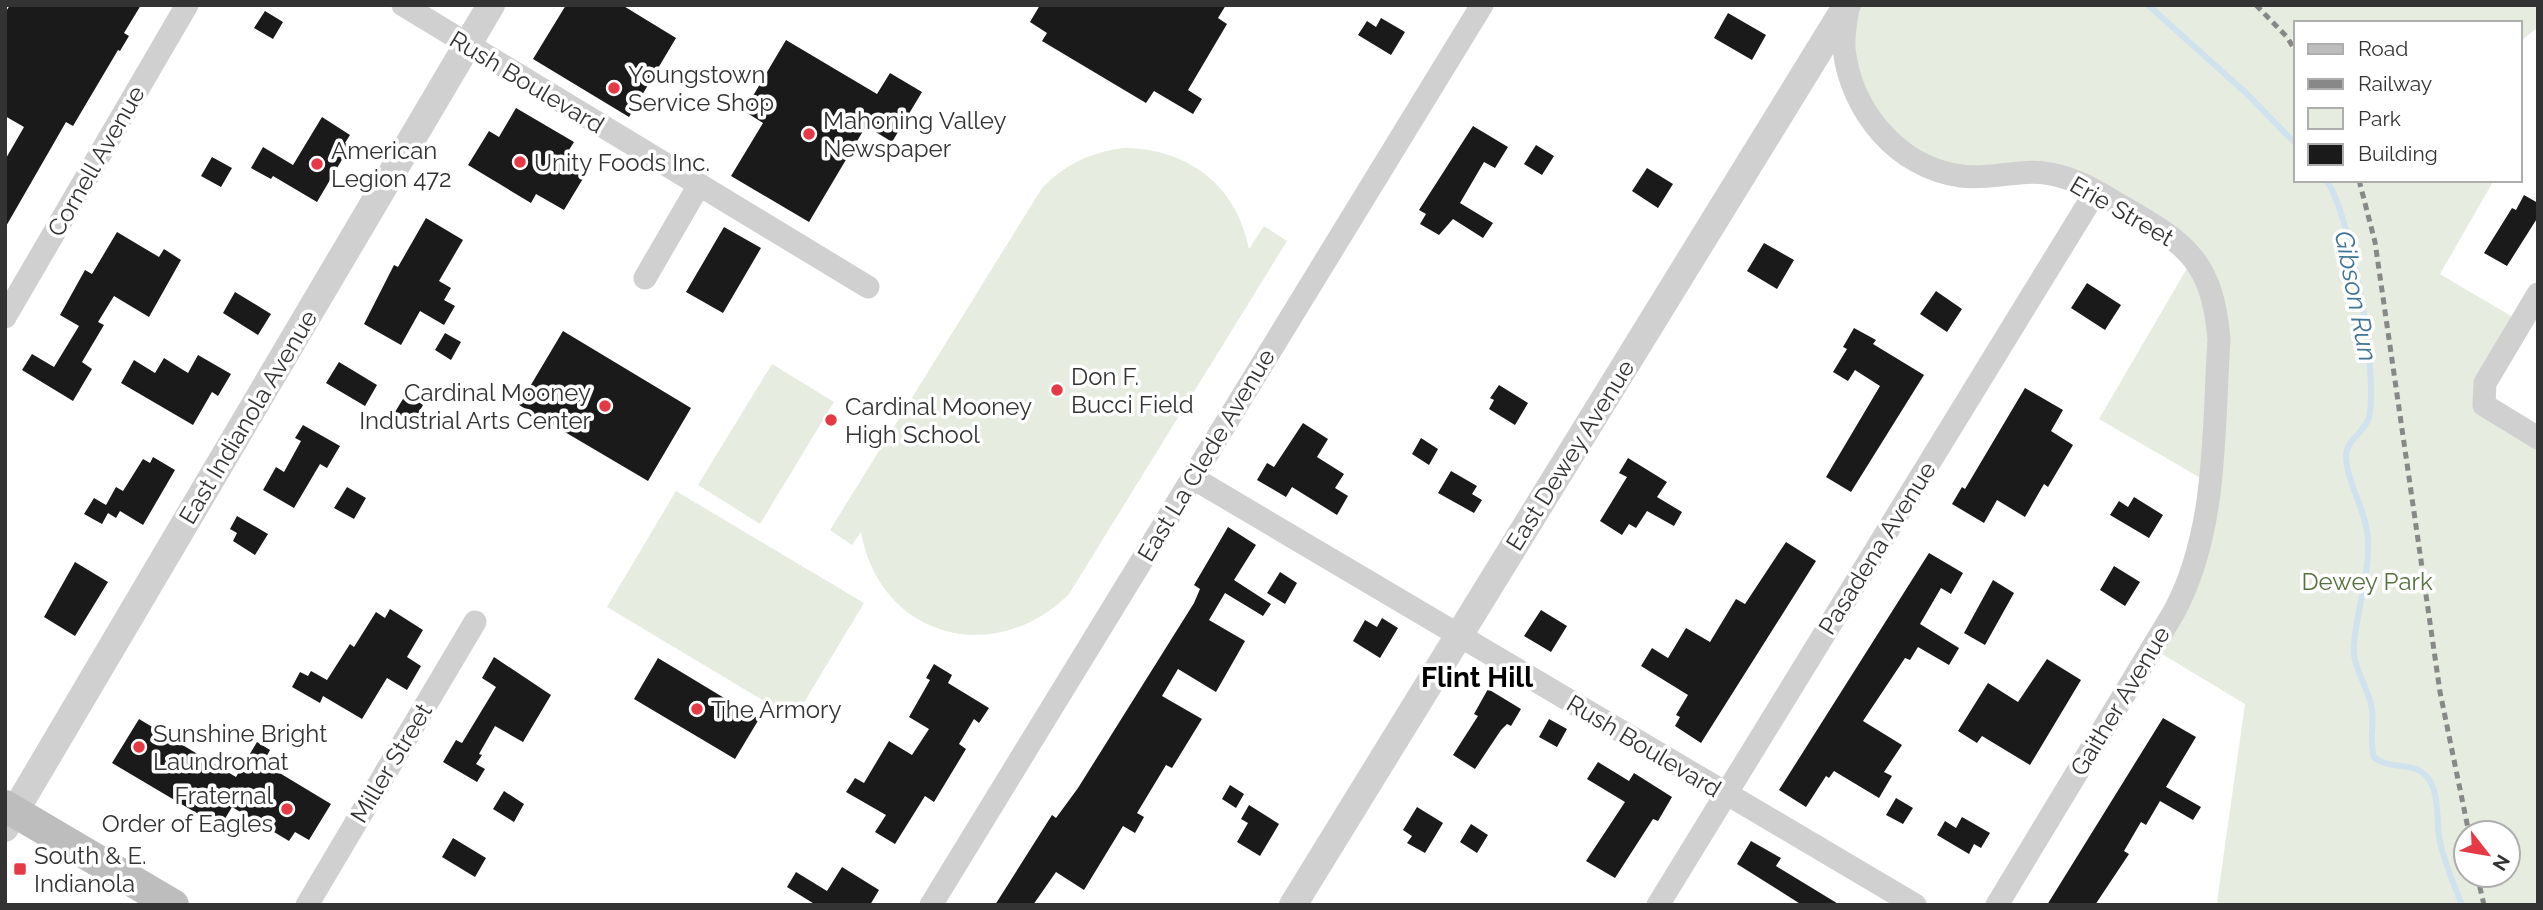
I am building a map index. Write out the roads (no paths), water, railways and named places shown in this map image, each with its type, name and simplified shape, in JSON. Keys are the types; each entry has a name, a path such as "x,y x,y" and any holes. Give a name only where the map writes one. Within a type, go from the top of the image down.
{"main road":[{"path":"8,815 173,905"}],"street":[{"name":"Cornell Avenue","path":"5,317 187,5"},
{"name":"Rush Boulevard","path":"403,5 869,286"},
{"name":"East Indianola Avenue","path":"8,815 491,5"},
{"name":"East La Clede Avenue","path":"931,905 1482,5"},
{"name":"Erie Street","path":"1848,5 1844,46 1852,82 1870,119 1902,153 1919,164 1961,176 2048,173 2073,179 2166,232 2198,264 2212,290 2219,339 2209,483"},
{"name":"East Dewey Avenue","path":"1293,905 1848,5"},
{"path":"645,278 699,185"},
{"name":"Pasadena Avenue","path":"1658,905 2096,191"},
{"path":"2538,294 2484,383 2482,396 2484,405 2538,438"},
{"name":"Rush Boulevard","path":"1193,478 1915,905"},
{"name":"Gaither Avenue","path":"1997,905 2183,595 2201,542 2209,483"},
{"name":"Miller Street","path":"307,905 475,622"}],"waterway":[{"name":"Gibson Run","path":"2148,5 2246,93 2294,142"},
{"name":"Gibson Run","path":"2327,182 2345,225 2353,259 2361,296 2370,368 2369,417 2364,428 2349,446 2346,457 2368,539 2367,566 2354,644 2355,661 2372,709 2374,757 2387,764 2416,769 2428,778 2436,800 2442,850 2462,905"}],"railway":[{"path":"2256,5 2287,37 2294,49"},
{"path":"2360,182 2375,242 2440,692 2466,819"},
{"path":"2480,889 2484,905"}],"place":[{"name":"Youngstown Service Shop","path":"614,88"},
{"name":"Mahoning Valley Newspaper","path":"809,134"},
{"name":"Unity Foods Inc.","path":"520,162"},
{"name":"American Legion 472","path":"317,164"},
{"name":"Don F. Bucci Field","path":"1057,390"},
{"name":"Cardinal Mooney Industrial Arts Center","path":"605,406"},
{"name":"Cardinal Mooney High School","path":"831,420"},
{"name":"The Armory","path":"697,709"},
{"name":"Sunshine Bright Laundromat","path":"139,747"},
{"name":"Fraternal Order of Eagles","path":"287,809"},
{"name":"South & E. Indianola","path":"20,869"}],"district":[{"name":"Flint Hill","path":"1477,677"}],"park label":[{"name":"Dewey Park","path":"2367,581"}]}
